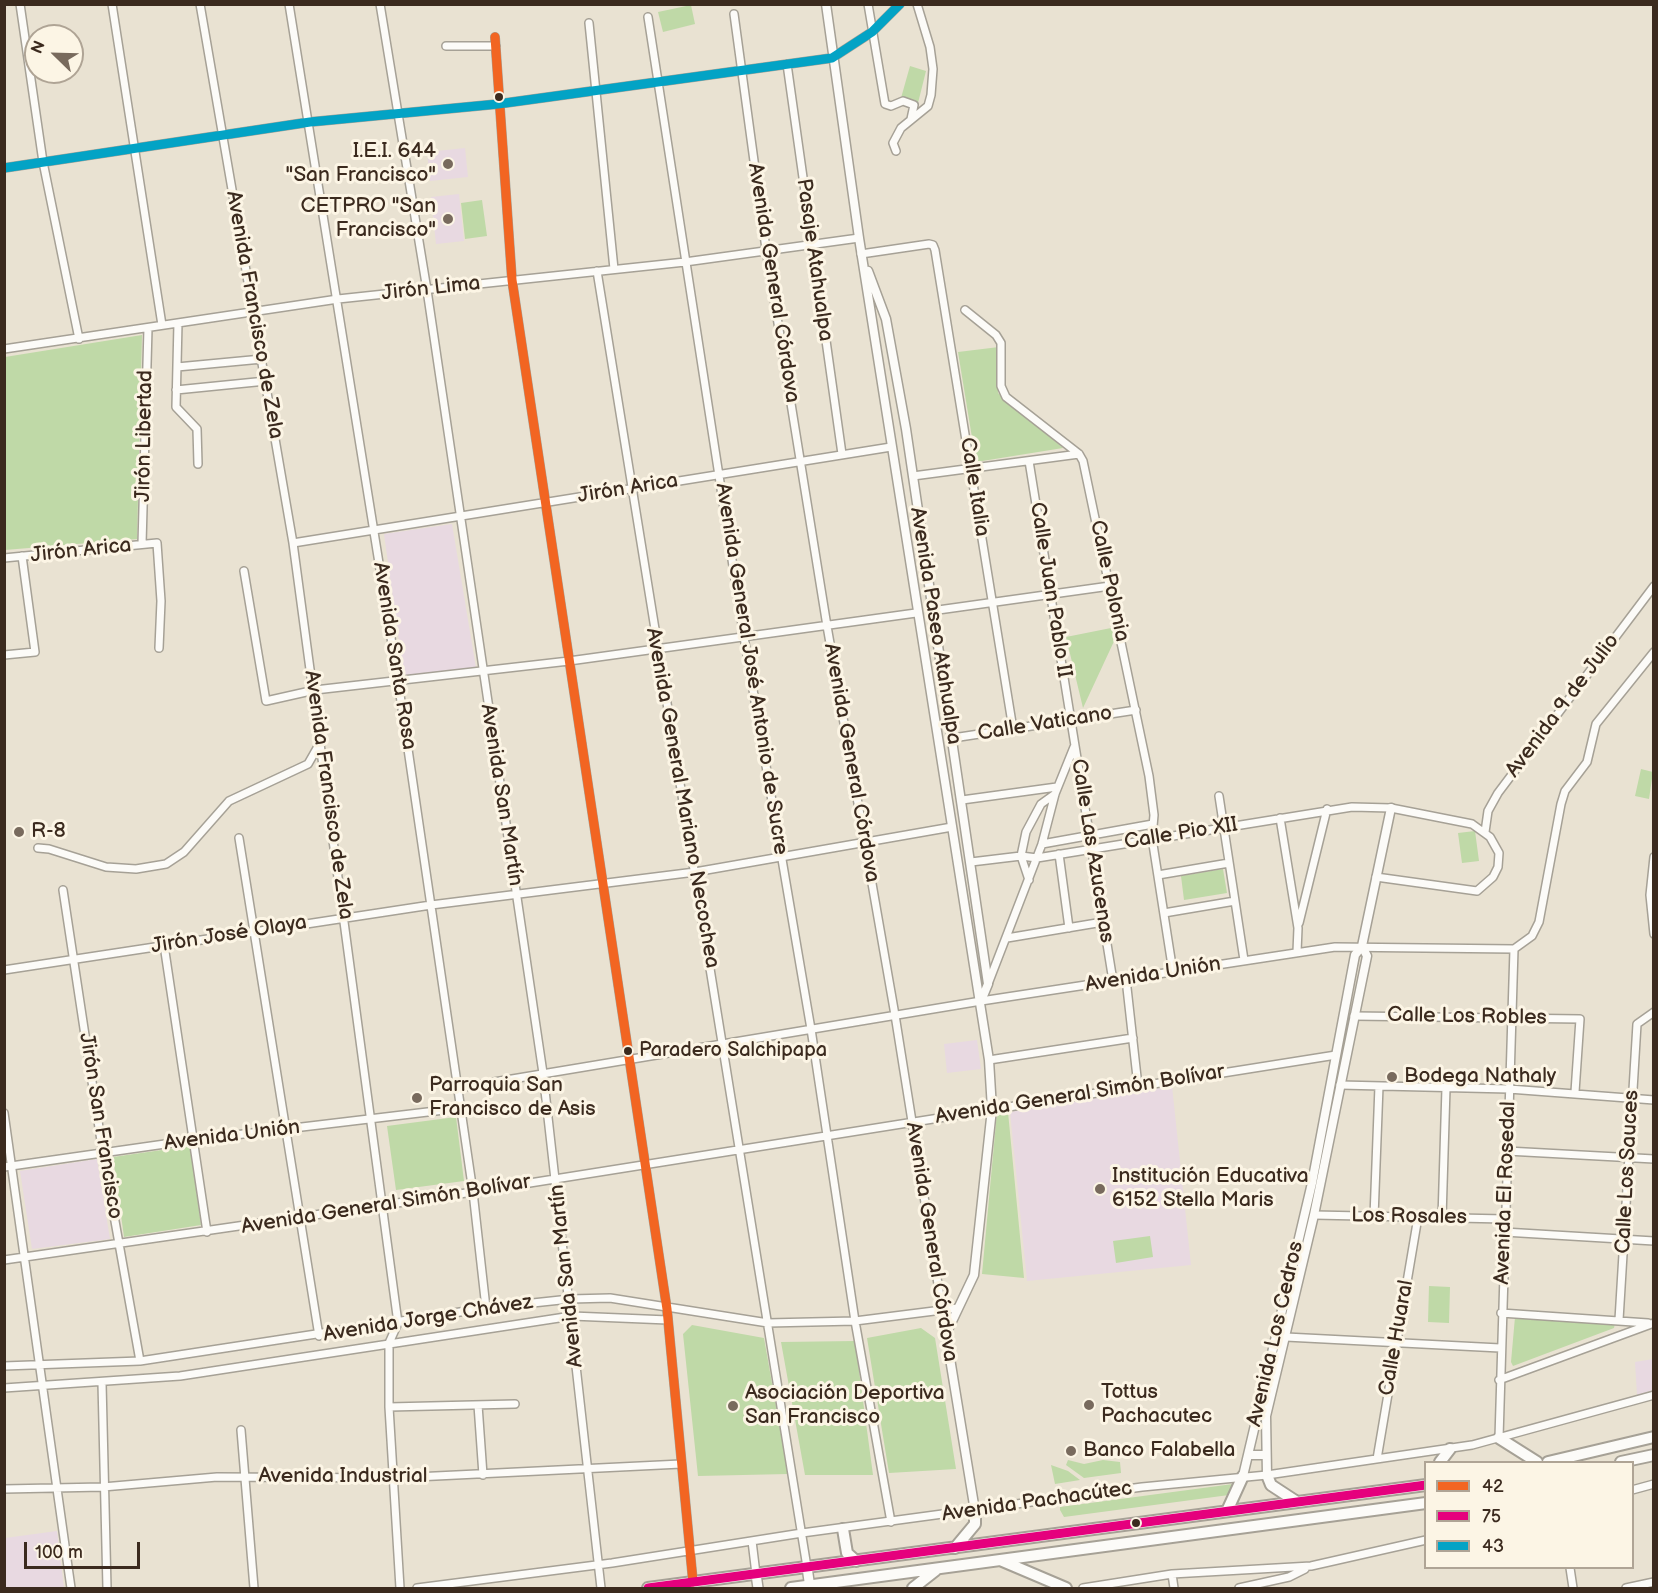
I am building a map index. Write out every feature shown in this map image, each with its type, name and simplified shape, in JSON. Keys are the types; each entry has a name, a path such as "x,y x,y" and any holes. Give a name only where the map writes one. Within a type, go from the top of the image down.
{"main road":[{"path":"1552,1461 1653,1437"},
{"path":"1499,1438 1535,1461"},
{"path":"1441,1461 1450,1449"},
{"path":"1626,1461 1653,1455"},
{"path":"1267,1475 1271,1485 1297,1502"},
{"path":"1227,1511 1243,1476"},
{"name":"Avenida Pachacútec","path":"648,1588 1424,1484"},
{"path":"1333,1498 1336,1516"},
{"path":"791,1588 1424,1503"},
{"path":"955,1548 975,1524 975,1511"},
{"path":"843,1529 847,1553 856,1561"},
{"path":"999,1560 1066,1588"},
{"path":"807,1567 810,1587"},
{"path":"913,1588 938,1568"},
{"path":"756,1574 758,1588"}],"street":[{"path":"20,4 43,162 79,339"},
{"path":"112,4 162,326"},
{"name":"Avenida Francisco de Zela","path":"200,4 293,543 315,690 398,1323"},
{"name":"Avenida Santa Rosa","path":"289,4 310,122 398,681 473,1192 486,1308"},
{"name":"Avenida San Martín","path":"380,4 428,290 459,516 543,1072 602,1588"},
{"name":"Avenida Paseo Atahualpa","path":"826,4 832,58 916,613 981,1001 988,1060 992,1109 974,1275 946,1334"},
{"path":"868,4 885,104 891,106 903,101 914,105 911,120"},
{"path":"4,168 310,122 498,104 832,58 872,33 900,4"},
{"path":"896,151 893,143 901,128 928,106 933,69 930,47 917,4"},
{"name":"Avenida General Córdova","path":"734,14 766,249 827,626 895,1015 975,1511"},
{"name":"Avenida General José Antonio de Sucre","path":"648,17 744,638 811,1029 855,1321 891,1522"},
{"path":"589,23 594,91 614,270"},
{"path":"446,46 495,42 512,280 667,1309 693,1582"},
{"name":"Pasaje Atahualpa","path":"787,64 842,454"},
{"name":"Jirón Lima","path":"4,350 338,299 685,262 766,249 859,238"},
{"name":"Calle Italia","path":"861,254 933,245 1013,729"},
{"name":"Avenida Paseo Atahualpa","path":"861,254 886,319 913,476 931,611 953,738 988,984 981,1001"},
{"name":"Avenida General Mariano Necochea","path":"597,271 740,1148 776,1388 791,1459 807,1567"},
{"path":"965,310 996,335 1001,343 1001,386 1006,398 1079,454"},
{"path":"178,323 176,407 197,429 198,464"},
{"name":"Jirón Libertad","path":"142,544 148,327"},
{"path":"177,367 262,359"},
{"path":"176,390 266,381"},
{"name":"Jirón Arica","path":"293,543 891,447"},
{"path":"913,476 1079,454"},
{"name":"Calle Polonia","path":"1079,454 1083,461 1110,586 1153,798 1152,838 1173,972"},
{"name":"Calle Juan Pablo II","path":"1029,460 1071,720"},
{"name":"Jirón Arica","path":"4,558 157,543 161,601 159,648"},
{"path":"4,655 35,652 22,556"},
{"path":"244,571 266,701 315,690 657,650 916,613"},
{"path":"931,611 1110,586"},
{"name":"Avenida 9 de Julio","path":"1485,832 1488,812 1498,793 1653,586"},
{"path":"1514,949 1532,936 1539,922 1561,804 1565,791 1587,762 1596,724 1653,652"},
{"name":"Calle Vaticano","path":"953,738 1136,710"},
{"name":"Calle Las Azucenas","path":"1071,720 1113,981"},
{"path":"38,848 49,849 106,867 136,868 166,864 184,852 229,801 308,764 321,741"},
{"path":"988,984 1029,880 1042,844 1056,791 1075,745"},
{"path":"962,800 1056,791"},
{"path":"1029,880 1021,856 1026,832 1033,815 1041,804 1056,791"},
{"path":"1219,796 1244,960"},
{"name":"Calle Pio XII","path":"971,862 1021,856 1037,858 1327,809 1391,808 1446,817 1472,824 1485,832"},
{"name":"Avenida Los Cedros","path":"1243,1476 1311,1183 1355,955 1362,946 1391,808"},
{"path":"1296,952 1298,928 1327,809"},
{"path":"1280,818 1298,928"},
{"name":"Calle Pio XII","path":"1042,844 1153,824"},
{"name":"Jirón José Olaya","path":"4,970 431,905 695,872 952,827"},
{"path":"1376,877 1477,891 1493,877 1498,867 1498,853 1485,832"},
{"path":"239,838 319,1336"},
{"path":"1059,854 1069,928"},
{"path":"1653,857 1653,934"},
{"path":"1158,875 1229,863"},
{"name":"Jirón San Francisco","path":"63,890 103,1154 140,1361"},
{"path":"1164,913 1235,900"},
{"path":"1007,938 1103,922"},
{"path":"164,945 207,1232"},
{"name":"Avenida Unión","path":"458,1088 543,1072 1296,952 1362,946 1514,949"},
{"name":"Avenida Los Cedros","path":"1267,1475 1266,1416 1314,1215 1341,1085 1367,956 1362,946"},
{"name":"Avenida El Rosedal","path":"1499,1438 1501,1312 1514,949"},
{"path":"1126,979 1138,1086"},
{"name":"Calle Los Sauces","path":"1619,1320 1637,1024 1653,1012"},
{"name":"Calle Los Robles","path":"1354,1016 1580,1019 1575,1092"},
{"path":"988,1060 1133,1038"},
{"name":"Avenida General Simón Bolívar","path":"4,1260 383,1206 1336,1055"},
{"path":"1341,1085 1575,1092 1653,1100"},
{"path":"1374,1217 1379,1086"},
{"path":"1442,1218 1446,1088"},
{"name":"Avenida Unión","path":"8,1167 193,1140 461,1108"},
{"path":"4,1113 8,1167 27,1257 42,1386 71,1588"},
{"path":"1507,1151 1653,1160"},
{"name":"Los Rosales","path":"1314,1215 1505,1219"},
{"name":"Calle Huaral","path":"1377,1459 1418,1217"},
{"path":"1504,1232 1653,1241"},
{"name":"Avenida Jorge Chávez","path":"4,1366 140,1361 319,1336 486,1308 570,1299 610,1298 667,1309 768,1323 855,1321 958,1308"},
{"path":"1501,1312 1652,1323"},
{"name":"Avenida Jorge Chávez","path":"4,1388 180,1376 572,1316 668,1320"},
{"path":"398,1323 388,1343 388,1407 395,1478 400,1588"},
{"path":"1499,1380 1652,1323"},
{"path":"1286,1337 1500,1348"},
{"path":"102,1383 107,1588"},
{"name":"Avenida Pachacútec","path":"417,1588 599,1565 802,1533 1243,1476 1267,1475 1450,1449 1499,1438 1653,1395"},
{"path":"388,1407 514,1404"},
{"path":"478,1405 483,1474"},
{"path":"242,1430 254,1588"},
{"path":"1248,1455 1266,1455"},
{"name":"Avenida Industrial","path":"4,1489 103,1486 245,1477 395,1478 681,1464"},
{"path":"1634,1489 1653,1484"},
{"path":"1083,1588 1172,1574 1311,1566 1424,1540"},
{"path":"752,1541 756,1574"},
{"path":"1239,1588 1289,1577 1311,1566"},
{"path":"1570,1569 1573,1588"},
{"path":"1172,1574 1174,1588"},
{"path":"1626,1588 1653,1582"}],"shaded area":[{"name":"I.E.I. 644 \"San Francisco\"","path":"465,148 468,177 430,181 427,152"},
{"name":"CETPRO \"San Francisco\"","path":"459,194 464,241 436,244 431,197"},
{"path":"452,524 476,668 404,677 384,534"},
{"path":"977,1040 981,1069 947,1073 944,1044"},
{"name":"Institución Educativa 6152 Stella Maris","path":"1172,1086 1191,1265 1027,1281 1010,1112"},
{"path":"97,1159 110,1239 32,1249 20,1171"},
{"path":"1653,1359 1653,1390 1637,1395 1635,1362"},
{"path":"57,1531 64,1588 5,1588 5,1538"}],"green space":[{"path":"691,5 695,24 663,32 658,12"},
{"path":"910,66 926,71 918,103 901,98"},
{"path":"482,200 487,236 465,239 461,203"},
{"path":"142,335 137,539 5,550 5,357"},
{"path":"999,347 998,393 1063,448 976,462 958,352"},
{"path":"1116,627 1116,637 1083,708 1066,637"},
{"path":"1641,769 1653,772 1649,799 1635,796"},
{"path":"1475,831 1479,861 1462,863 1458,833"},
{"path":"1223,869 1227,893 1184,900 1181,876"},
{"path":"997,1112 1008,1112 1024,1278 982,1274"},
{"path":"456,1117 464,1181 396,1190 387,1126"},
{"path":"190,1146 201,1225 124,1237 113,1157"},
{"path":"1150,1236 1153,1257 1116,1263 1113,1241"},
{"path":"1429,1286 1450,1287 1449,1323 1428,1322"},
{"path":"1515,1317 1615,1323 1614,1328 1513,1366 1511,1362"},
{"name":"Asociación Deportiva San Francisco","path":"692,1325 764,1338 788,1474 698,1476 683,1334"},
{"name":"Asociación Deportiva San Francisco","path":"921,1328 935,1338 956,1469 889,1473 867,1338"},
{"name":"Asociación Deportiva San Francisco","path":"855,1341 873,1475 805,1475 781,1342"},
{"path":"1068,1460 1084,1464 1103,1460 1120,1462 1121,1473 1084,1478 1066,1465"},
{"path":"1051,1465 1068,1471 1080,1480 1055,1484"},
{"path":"1233,1484 1229,1495 1064,1517 1060,1510 1060,1507"}],"transit line":[{"name":"43","path":"4,168 310,122 498,104 832,58 872,32 900,4"},
{"name":"42","path":"495,37 512,280 667,1309 693,1582"},
{"name":"75","path":"648,1588 1424,1485"}],"place":[{"name":"I.E.I. 644 \"San Francisco\"","path":"448,164"},
{"name":"CETPRO \"San Francisco\"","path":"448,219"},
{"name":"R-8","path":"19,832"},
{"name":"Paradero Salchipapa","path":"628,1051"},
{"name":"Bodega Nathaly","path":"1392,1077"},
{"name":"Parroquia San Francisco de Asis","path":"417,1098"},
{"name":"Institución Educativa 6152 Stella Maris","path":"1100,1189"},
{"name":"Tottus Pachacutec","path":"1089,1405"},
{"name":"Asociación Deportiva San Francisco","path":"733,1406"},
{"name":"Banco Falabella","path":"1071,1451"}]}
